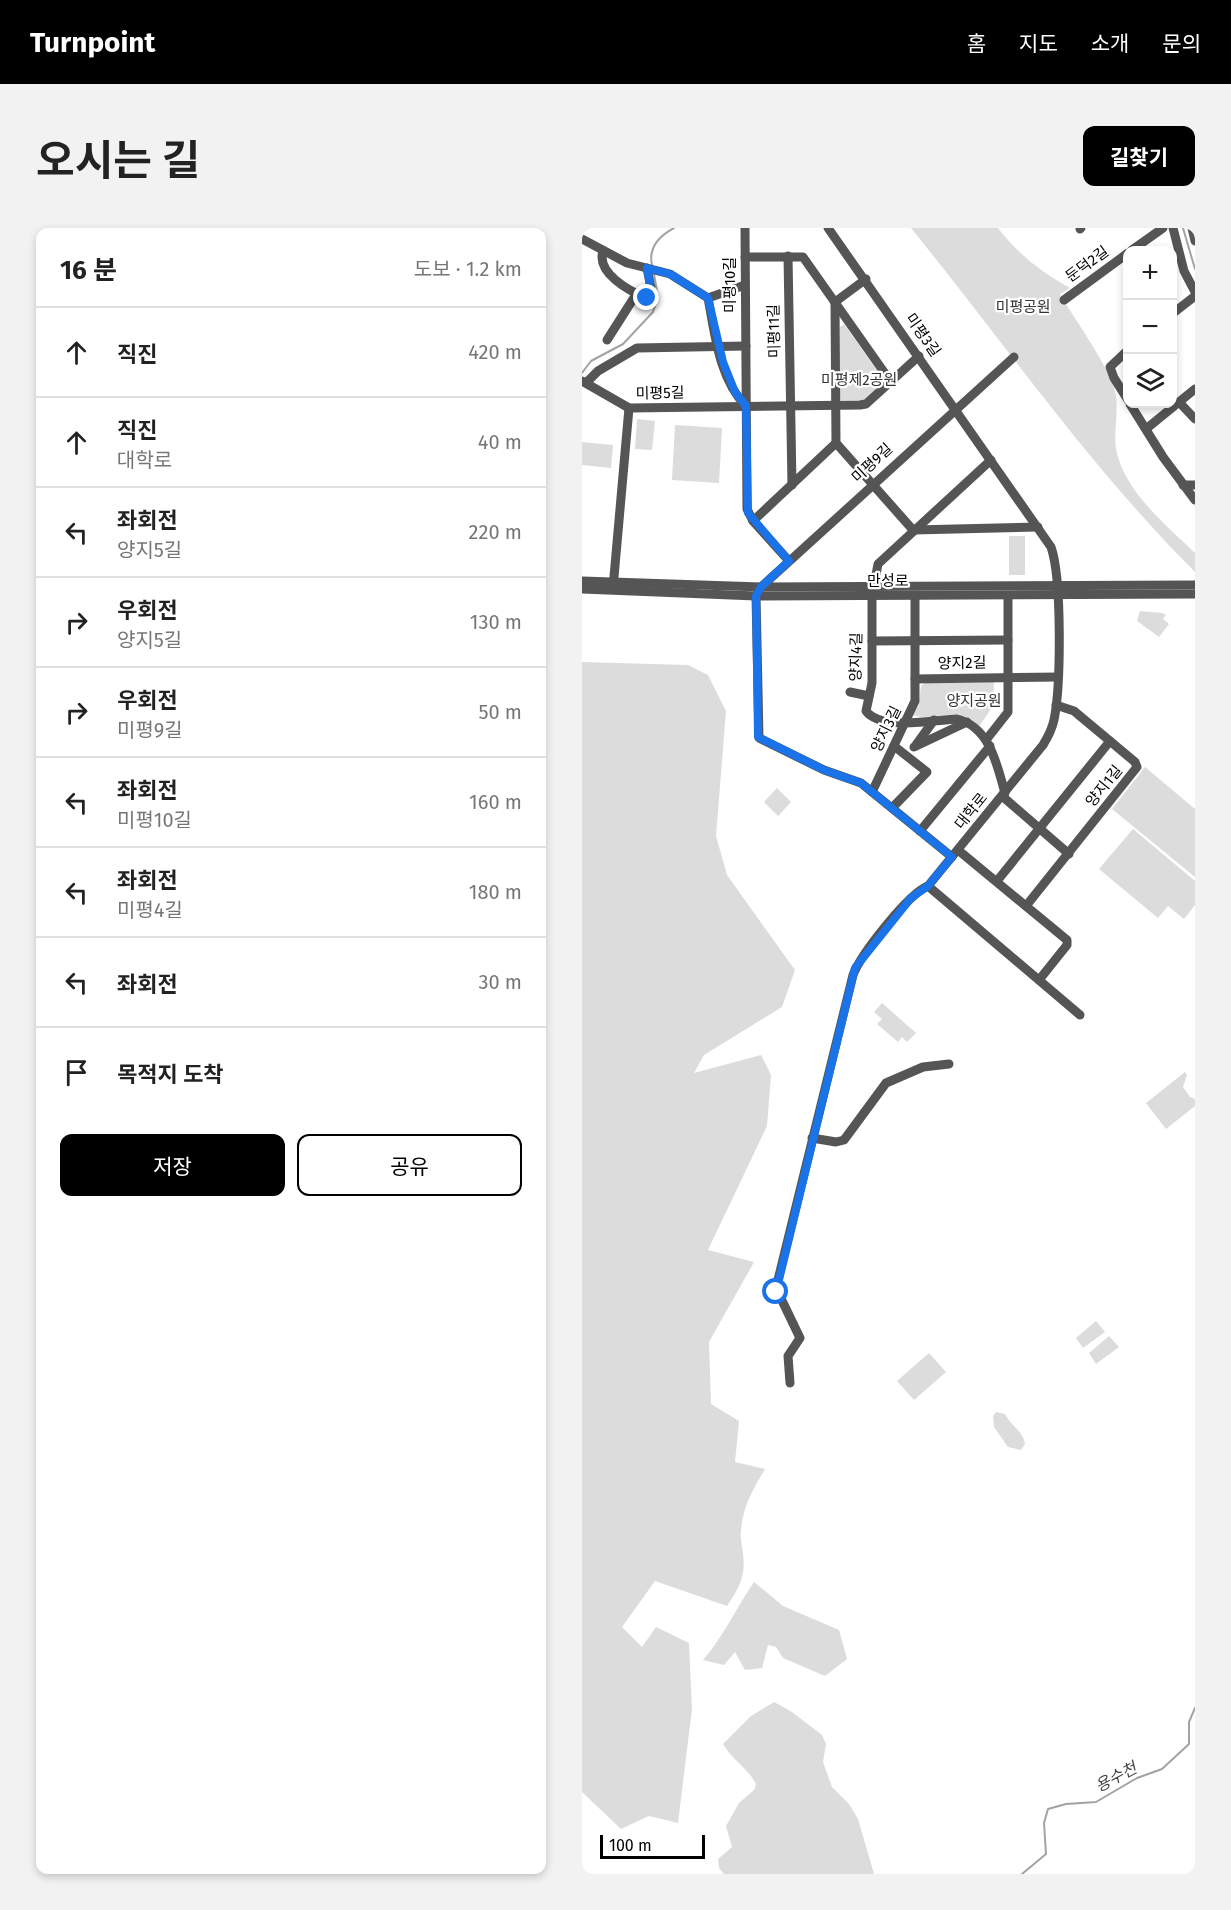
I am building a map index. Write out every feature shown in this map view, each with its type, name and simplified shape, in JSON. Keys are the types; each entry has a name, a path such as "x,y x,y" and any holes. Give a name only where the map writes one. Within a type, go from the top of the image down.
{"street":[{"name":"미평10길","path":"745,228 747,509 753,521 789,561"},
{"name":"미평3길","path":"828,228 1038,527 1053,554 1056,596"},
{"name":"둔덕2길","path":"1138,246 1164,228"},
{"path":"1173,228 1184,271 1195,294 1177,310"},
{"path":"1192,228 1195,241"},
{"path":"582,239 603,251 670,274 708,298 718,346 735,392 746,406"},
{"path":"603,251 601,257 606,272 646,298 650,294 651,269"},
{"name":"미평11길","path":"788,256 790,406"},
{"path":"745,257 802,257 891,382"},
{"name":"둔덕2길","path":"1064,300 1123,258"},
{"path":"835,302 866,279"},
{"path":"708,298 745,285"},
{"path":"607,339 637,293"},
{"path":"835,302 836,443 872,484 914,530 1038,527"},
{"path":"584,382 635,349 746,346"},
{"path":"1123,355 1110,367 1123,392"},
{"name":"미평5길","path":"584,382 629,408 864,405 919,356"},
{"name":"미평9길","path":"756,596 761,587 872,484 1014,357"},
{"path":"1146,429 1195,389"},
{"path":"1179,402 1195,419"},
{"path":"790,406 792,485"},
{"path":"613,587 629,408"},
{"path":"1133,408 1195,500"},
{"path":"753,521 836,443"},
{"path":"874,591 878,564 991,460"},
{"path":"1183,485 1195,485"},
{"name":"만성로","path":"582,581 613,587 756,596 1056,584 1195,585"},
{"name":"만성로","path":"582,589 761,587 874,591 915,596 1195,594"},
{"name":"양지4길","path":"874,591 872,680 866,711 873,718 889,723 906,722"},
{"path":"756,596 758,737 824,770 861,783 920,831 997,881 1068,941 1039,980"},
{"name":"양지3길","path":"872,792 915,701 915,596"},
{"name":"양지2길","path":"920,831 1007,715 1008,596"},
{"name":"대학로","path":"790,1383 789,1354 800,1338 779,1299 776,1286 855,968 911,898 928,886 1048,736 1056,705 1058,677 1056,596"},
{"path":"872,640 915,640"},
{"name":"양지2길","path":"915,640 1008,640"},
{"name":"양지2길","path":"915,679 1058,677"},
{"path":"850,692 869,696"},
{"name":"양지1길","path":"1026,906 1136,771 1135,762 1074,711 1056,705"},
{"path":"906,722 957,719 967,722 988,743 1003,794 1069,854"},
{"path":"908,757 934,720"},
{"path":"914,747 967,722"},
{"name":"양지1길","path":"997,881 1110,741"},
{"path":"892,808 927,774 894,746"},
{"path":"928,886 1080,1015"},
{"path":"813,1138 836,1142 844,1140 886,1083 923,1066 949,1064"}],"green space":[{"name":"미평공원","path":"911,228 998,228 1031,262 1070,288 1060,294 1103,363 1115,392 1117,408 1115,441 1121,464 1137,493 1159,519 1195,553 1195,572 1156,532 1083,447"},
{"name":"미평제2공원","path":"844,324 883,379 882,385 864,401 840,400 840,327"},
{"path":"637,419 655,421 652,450 635,449"},
{"path":"675,425 722,428 719,483 672,480"},
{"path":"582,442 613,445 611,468 582,465"},
{"path":"1009,536 1025,536 1025,575 1009,575"},
{"path":"1140,611 1166,615 1163,619 1169,624 1159,637 1137,621"},
{"path":"582,662 688,665 708,675 726,711 716,836 727,875 795,970 782,1007 704,1055 694,1073 761,1055 771,1075 767,1126 708,1250 754,1262 709,1342 711,1404 739,1421 735,1462 765,1469 746,1505 741,1533 744,1562 742,1575 727,1606 655,1581 622,1627 642,1647 656,1627 689,1643 692,1709 678,1823 649,1816 621,1829 582,1792"},
{"name":"양지공원","path":"994,682 993,706 978,728 965,716 921,717 913,715 919,705 921,686 925,683"},
{"path":"1145,767 1195,809 1195,877 1112,809"},
{"path":"777,788 791,802 778,816 764,802"},
{"path":"1133,829 1195,881 1195,905 1184,919 1168,906 1158,918 1099,869"},
{"path":"882,1003 916,1033 907,1042 902,1037 898,1042 877,1024 882,1019 874,1012"},
{"path":"1185,1072 1187,1075 1183,1087 1190,1097 1195,1099 1195,1106 1166,1129 1146,1103"},
{"path":"1096,1321 1105,1332 1083,1348 1076,1338"},
{"path":"1109,1336 1119,1347 1096,1364 1089,1353"},
{"path":"929,1353 946,1372 914,1400 897,1381"},
{"path":"996,1412 1005,1414 1024,1439 1025,1444 1021,1450 1008,1447 994,1427 993,1416"},
{"path":"754,1582 783,1606 839,1630 847,1659 825,1676 783,1658 776,1647 768,1645 762,1668 745,1670 735,1652 724,1665 703,1660"},
{"path":"774,1702 792,1712 822,1735 826,1744 823,1762 832,1787 849,1804 858,1819 874,1874 724,1874 719,1868 718,1859 732,1847 726,1826 739,1803 754,1790 756,1784 723,1744 751,1716"}],"waterway":[{"path":"652,265 653,247 674,228"},
{"path":"1183,228 1195,269"},
{"path":"582,373 591,361 623,344 653,312 658,297 654,274"},
{"name":"용수천","path":"1022,1874 1046,1854 1044,1823 1048,1809 1066,1804 1096,1802 1137,1778 1162,1769 1189,1744 1189,1722 1195,1708"}],"route":[{"path":"647,298 651,290 647,268 670,274 708,298 723,362 735,392 746,406 748,513 789,561 761,587 756,596 758,737 824,770 861,783 952,857 928,886 911,898 855,968 776,1292"}]}
